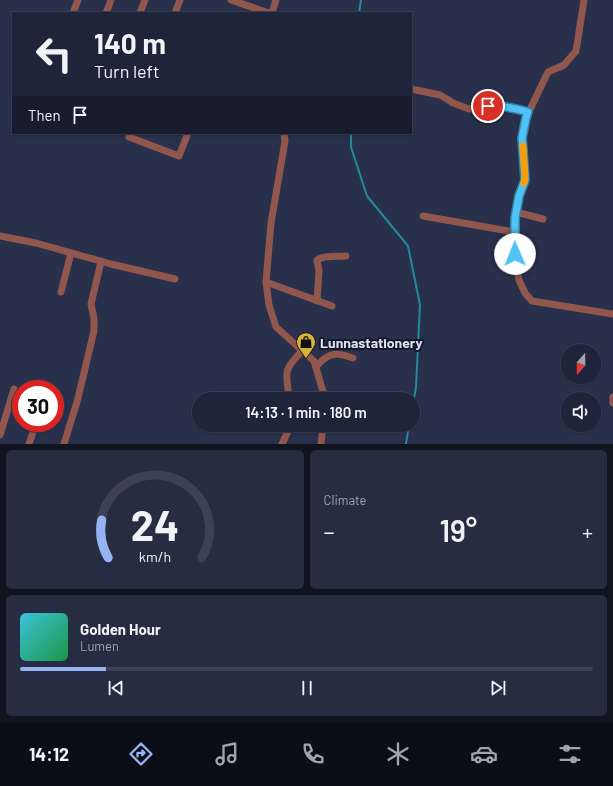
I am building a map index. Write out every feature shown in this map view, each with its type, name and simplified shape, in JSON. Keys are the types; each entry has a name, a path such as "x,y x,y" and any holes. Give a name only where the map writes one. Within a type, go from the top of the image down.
{"street":[{"path":"73,12 78,0"},
{"path":"106,12 111,0"},
{"path":"140,12 145,0"},
{"path":"175,12 180,0"},
{"path":"231,0 267,12"},
{"path":"270,12 276,0"},
{"path":"584,0 576,51 564,65 548,72 526,118 522,138 525,180 516,212 514,232 516,265 519,280 525,293 532,301 613,314"},
{"path":"412,89 440,95 453,103 469,109 498,105 528,112"},
{"path":"130,134 129,137 179,156 188,134"},
{"path":"284,134 285,141 271,223 266,282 269,305 276,327 314,361 323,392"},
{"path":"516,212 543,219"},
{"path":"423,216 514,232"},
{"path":"0,236 36,243 102,262 175,279"},
{"path":"61,292 71,253"},
{"path":"317,300 319,271 317,260 324,257 346,256"},
{"path":"64,444 77,402 94,331 94,319 91,304 102,262"},
{"path":"266,282 332,306"},
{"path":"288,392 286,375 287,370 292,361 302,351"},
{"path":"316,367 322,360 330,355 342,354 353,358"},
{"path":"0,435 12,396"},
{"path":"613,397 613,403"},
{"path":"29,444 33,432"},
{"path":"282,444 288,432"},
{"path":"321,444 322,432"}],"waterway":[{"path":"359,12 361,0"},
{"path":"351,134 351,147 367,196 408,246 420,305 415,392"},
{"path":"406,444 408,432"}],"slow traffic":[{"path":"523,146 524,183"}],"place":[{"name":"Lunnastationery","path":"306,359"}],"route":[{"path":"488,106 498,105 528,112 522,138 525,180 519,196 515,218 515,254"}]}
